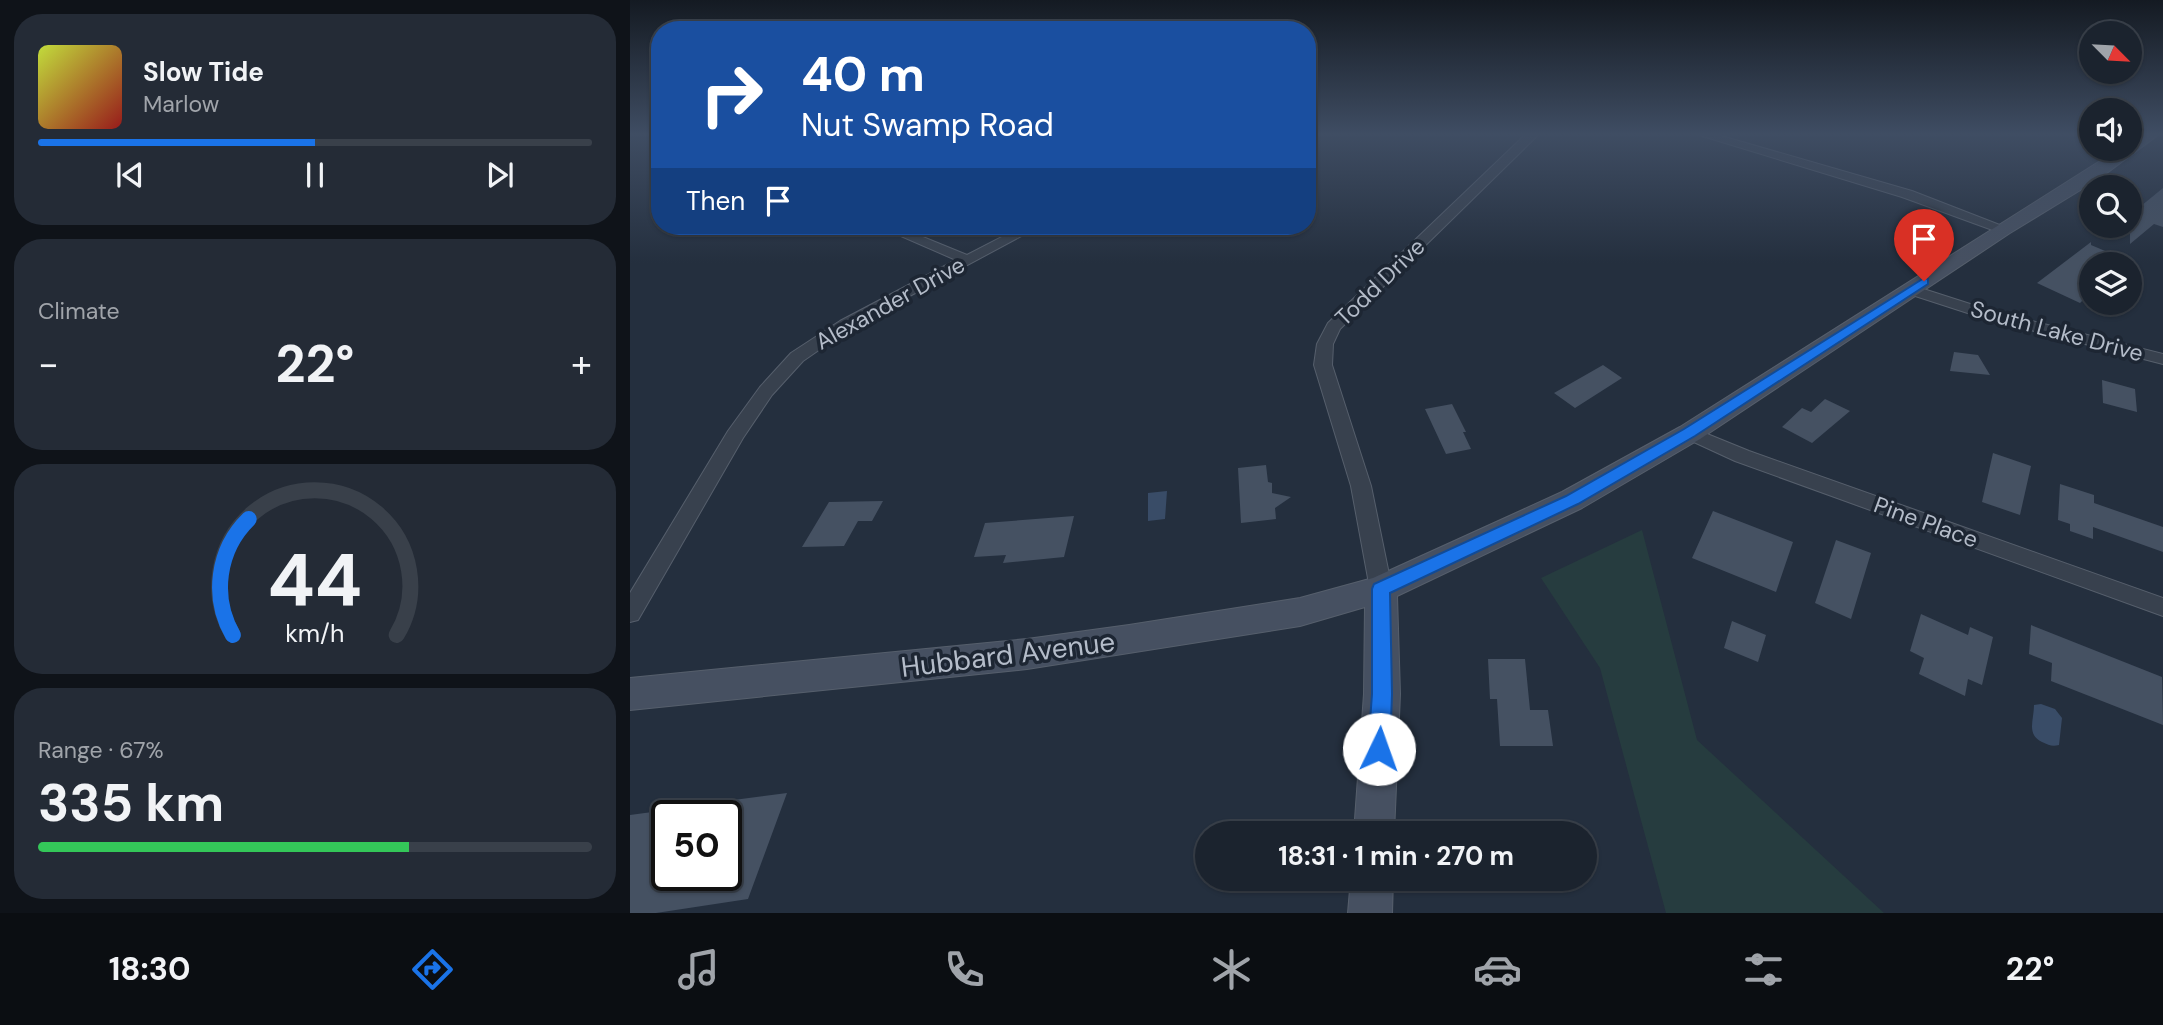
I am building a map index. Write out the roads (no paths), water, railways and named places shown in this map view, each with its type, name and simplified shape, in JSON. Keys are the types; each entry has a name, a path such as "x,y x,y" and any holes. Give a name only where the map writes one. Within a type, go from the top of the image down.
{"main road":[{"name":"Hubbard Avenue","path":"630,694 1027,654 1129,640 1300,612 1381,589 1572,500 1690,433 2003,229 2088,178"},
{"path":"1375,821 1382,694 1381,589"},
{"path":"1370,913 1371,891"}],"street":[{"name":"Todd Drive","path":"1381,589 1361,486 1323,365 1323,349 1334,326 1488,178"},
{"path":"1851,178 1907,194 2003,229"},
{"path":"907,235 968,260"},
{"name":"Alexander Drive","path":"630,613 735,435 766,391 797,357 846,324 1016,235"},
{"name":"South Lake Drive","path":"1911,290 1986,314 2163,359"},
{"name":"Pine Place","path":"1690,433 1742,456 2163,607"}],"water":[{"path":"1167,491 1165,519 1148,521 1148,493"},
{"path":"2041,704 2055,709 2062,718 2059,745 2052,746 2037,739 2032,731 2034,705"}]}
